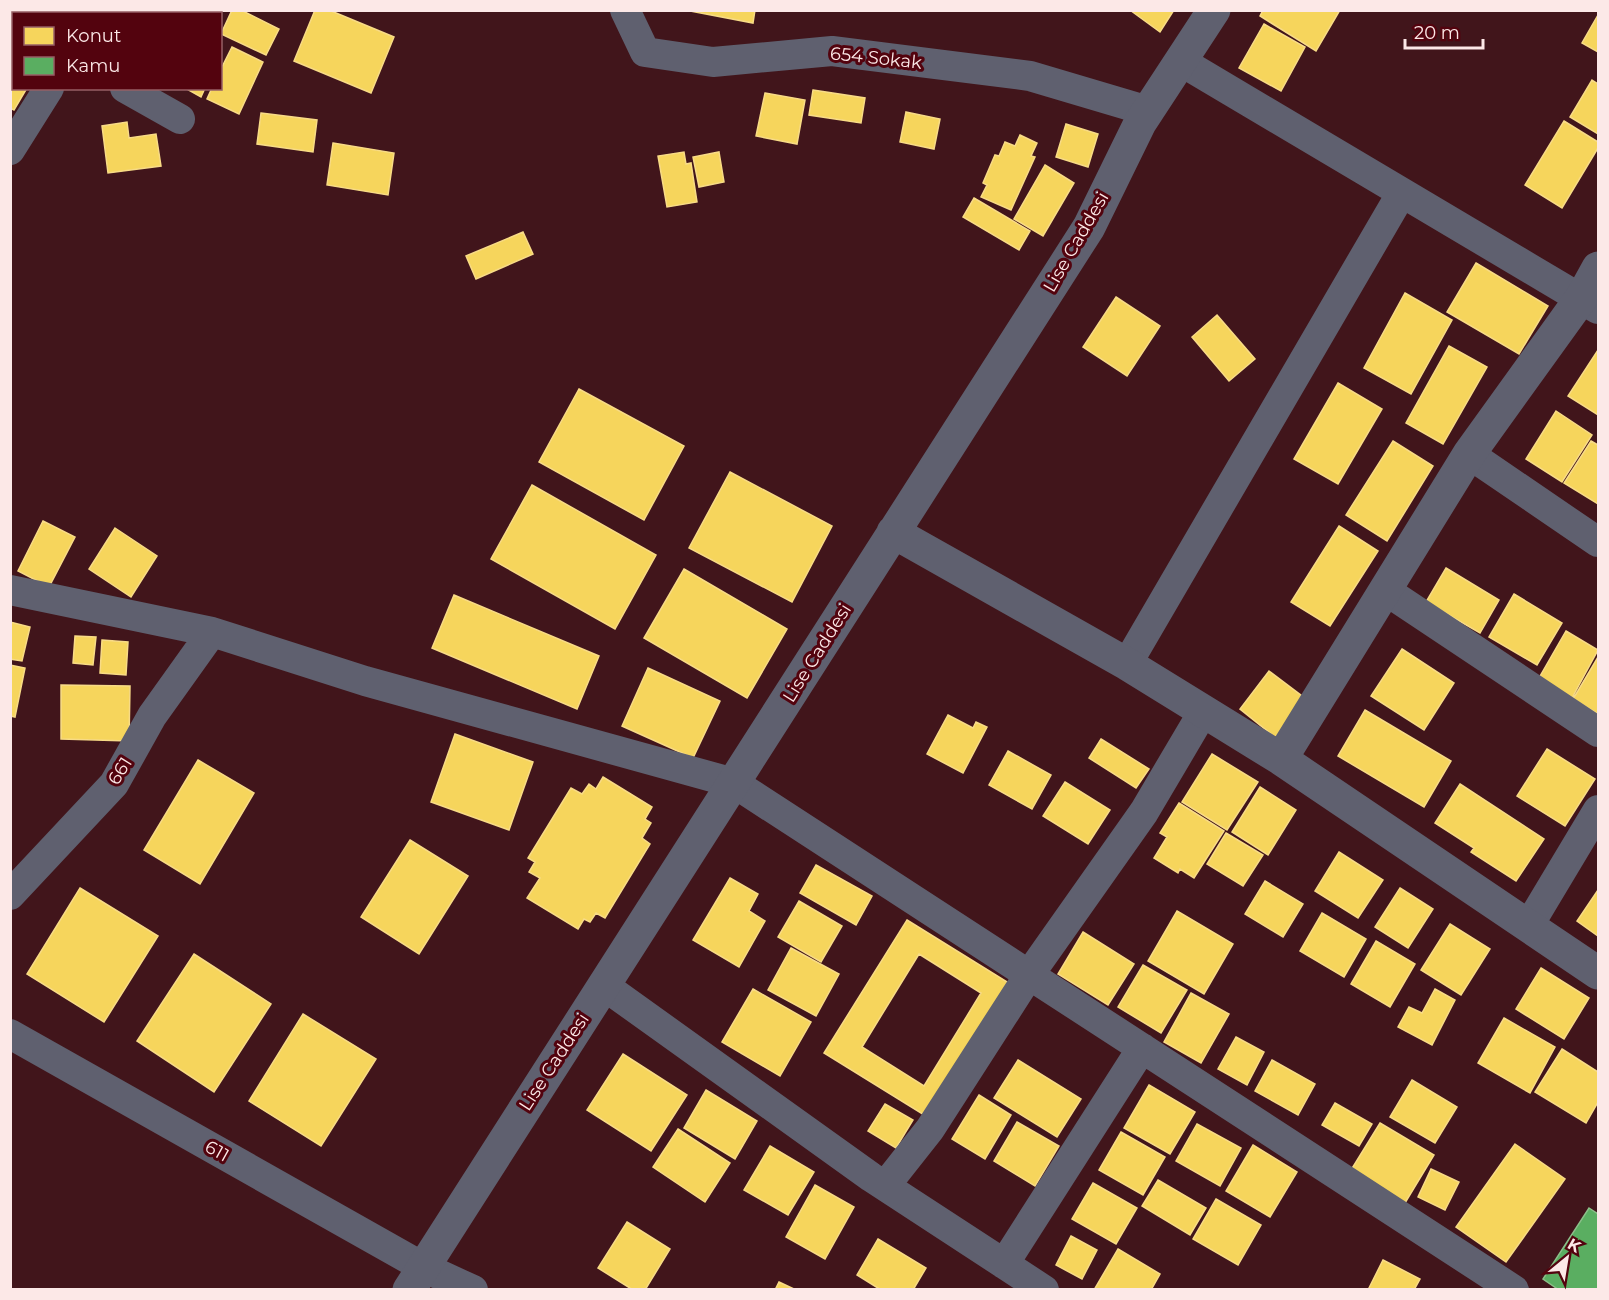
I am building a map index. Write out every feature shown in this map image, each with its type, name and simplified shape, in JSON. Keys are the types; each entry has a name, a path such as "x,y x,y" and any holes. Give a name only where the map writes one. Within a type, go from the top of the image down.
{"street":[{"name":"654 Sokak","path":"625,10 645,52 713,62 832,51 1030,76 1148,111"},
{"name":"Lise Caddesi","path":"416,1278 1089,227 1148,111 1214,10"},
{"path":"1182,62 1401,194 1590,303"},
{"path":"10,150 48,90"},
{"path":"129,90 180,119"},
{"path":"1127,664 1401,194"},
{"path":"1281,759 1469,454 1590,303 1599,268"},
{"path":"1469,454 1599,542"},
{"path":"893,532 1127,664 1281,759 1599,973"},
{"path":"10,590 212,632 365,681 734,783 1514,1290"},
{"path":"1385,590 1599,732"},
{"name":"661","path":"10,895 114,784 152,716 212,632"},
{"path":"885,1186 930,1129 1029,975 1144,812 1203,712"},
{"path":"1529,925 1599,810"},
{"path":"603,985 885,1186 1044,1290"},
{"name":"611","path":"10,1034 416,1278 473,1290"},
{"path":"1004,1264 1142,1048"}],"building: Konut":[{"path":"141,10 169,10 172,12 140,12"},
{"path":"232,10 241,10 279,29 266,55 222,34"},
{"path":"315,10 329,10 394,37 371,93 294,61"},
{"path":"685,10 755,10 753,23"},
{"path":"1130,10 1174,10 1160,32"},
{"path":"1263,10 1340,10 1316,51 1260,16"},
{"path":"1598,15 1598,52 1582,43"},
{"path":"1264,24 1305,47 1281,91 1239,68"},
{"path":"232,47 263,62 239,114 207,99 211,90 222,90 222,67"},
{"path":"10,62 12,62 12,90 26,90 14,110 10,108"},
{"path":"1592,80 1598,84 1598,134 1570,117"},
{"path":"189,90 204,90 201,97"},
{"path":"813,90 865,98 861,123 809,115"},
{"path":"765,93 805,100 797,144 756,136"},
{"path":"906,112 940,119 934,149 900,142"},
{"path":"261,113 317,120 313,152 257,144"},
{"path":"1564,121 1598,142 1598,148 1562,208 1525,185"},
{"path":"127,122 129,138 156,134 161,166 108,173 102,126"},
{"path":"1066,124 1098,134 1088,167 1056,157"},
{"path":"1020,135 1037,143 1031,156 1035,157 1011,210 981,197 987,185 983,183 995,155 999,156 1005,142 1015,146"},
{"path":"333,143 394,153 388,195 327,185"},
{"path":"684,152 686,164 691,163 697,202 667,207 658,156"},
{"path":"719,152 724,182 699,187 693,157"},
{"path":"1045,165 1074,183 1043,236 1014,219"},
{"path":"974,198 1030,231 1019,250 963,217"},
{"path":"523,232 533,254 476,279 466,256"},
{"path":"1476,263 1548,306 1519,354 1447,312"},
{"path":"1405,293 1452,320 1411,394 1364,368"},
{"path":"1116,297 1160,326 1127,376 1083,347"},
{"path":"1217,315 1255,359 1229,381 1192,337"},
{"path":"1449,346 1487,367 1443,444 1406,423"},
{"path":"1598,350 1598,415 1568,396"},
{"path":"1338,383 1382,409 1338,484 1294,459"},
{"path":"579,389 684,446 644,520 539,462"},
{"path":"1556,411 1592,435 1562,482 1526,459"},
{"path":"1393,441 1433,466 1387,541 1346,515"},
{"path":"1591,441 1598,445 1598,504 1564,483"},
{"path":"730,472 832,526 792,602 689,548"},
{"path":"532,485 656,555 615,629 491,559"},
{"path":"43,521 75,537 49,587 18,571"},
{"path":"1339,526 1378,551 1330,626 1291,602"},
{"path":"115,528 157,556 131,597 89,569"},
{"path":"1446,568 1499,600 1480,633 1426,602"},
{"path":"684,569 787,629 747,698 644,638"},
{"path":"1514,594 1562,623 1537,665 1489,637"},
{"path":"454,595 599,656 577,709 432,648"},
{"path":"10,622 30,627 22,661 10,659"},
{"path":"1566,631 1598,650 1572,698 1539,678"},
{"path":"75,636 96,637 93,665 73,663"},
{"path":"102,640 128,642 126,675 100,673"},
{"path":"1402,649 1454,683 1424,730 1371,696"},
{"path":"1598,657 1598,714 1573,699"},
{"path":"10,665 25,668 15,717 10,716"},
{"path":"648,668 720,701 693,758 622,726"},
{"path":"1269,671 1306,699 1276,738 1240,709"},
{"path":"61,685 130,686 129,741 61,739"},
{"path":"1365,710 1451,761 1424,807 1338,756"},
{"path":"948,715 973,728 976,722 987,727 963,773 927,754"},
{"path":"455,734 533,762 509,830 431,802"},
{"path":"1101,739 1149,769 1136,788 1089,758"},
{"path":"1547,749 1595,779 1565,826 1517,796"},
{"path":"1008,751 1051,775 1032,809 989,785"},
{"path":"1212,754 1258,782 1227,830 1182,802"},
{"path":"198,760 254,793 200,884 144,850"},
{"path":"603,777 652,807 645,819 651,823 642,838 650,844 605,918 596,913 590,922 584,919 578,929 527,898 540,878 529,872 535,862 528,858 571,788 582,794 589,784 596,789"},
{"path":"1065,782 1110,810 1088,844 1043,816"},
{"path":"1460,784 1544,839 1516,881 1471,852 1474,848 1435,823"},
{"path":"1260,787 1296,810 1268,855 1232,832"},
{"path":"1179,803 1224,831 1194,878 1180,869 1178,873 1154,858 1167,837 1160,833"},
{"path":"1226,833 1263,855 1243,886 1207,864"},
{"path":"410,840 468,876 419,954 361,917"},
{"path":"1339,852 1383,880 1358,918 1315,891"},
{"path":"816,865 872,896 856,925 800,893"},
{"path":"730,878 758,894 749,911 765,921 739,967 693,940"},
{"path":"1265,881 1303,904 1283,937 1245,914"},
{"path":"80,888 158,936 104,1022 27,974"},
{"path":"1400,888 1433,909 1408,948 1375,927"},
{"path":"1598,890 1598,936 1577,921"},
{"path":"799,901 842,926 821,962 778,937"},
{"path":"1177,911 1233,944 1204,994 1148,961"},
{"path":"1322,913 1366,939 1344,977 1300,951"},
{"path":"907,920 1012,985 929,1118 824,1053","holes":["919,954 981,993 924,1086 862,1047"]},
{"path":"1450,924 1490,949 1461,995 1421,970"},
{"path":"1083,932 1134,964 1108,1005 1058,974"},
{"path":"1376,941 1415,964 1390,1007 1351,984"},
{"path":"791,948 839,974 816,1016 768,990"},
{"path":"194,954 271,1004 214,1092 137,1041"},
{"path":"1143,965 1187,990 1161,1033 1118,1007"},
{"path":"1541,968 1589,998 1564,1039 1516,1009"},
{"path":"753,989 811,1022 780,1076 722,1042"},
{"path":"1435,989 1455,1000 1432,1045 1398,1027 1409,1007 1422,1013"},
{"path":"1191,993 1229,1014 1201,1063 1164,1042"},
{"path":"303,1014 376,1059 321,1146 249,1101"},
{"path":"1504,1018 1555,1047 1530,1093 1478,1063"},
{"path":"1236,1037 1264,1052 1247,1085 1218,1069"},
{"path":"1562,1049 1598,1072 1598,1102 1586,1123 1535,1092"},
{"path":"623,1054 687,1095 651,1151 587,1110"},
{"path":"1018,1060 1081,1099 1057,1137 994,1098"},
{"path":"1272,1060 1315,1084 1298,1115 1255,1091"},
{"path":"1412,1080 1457,1107 1435,1143 1390,1117"},
{"path":"1149,1085 1195,1112 1170,1154 1124,1128"},
{"path":"706,1090 757,1121 735,1159 684,1128"},
{"path":"979,1095 1011,1115 985,1159 952,1139"},
{"path":"1335,1103 1372,1124 1359,1146 1322,1125"},
{"path":"885,1104 913,1120 896,1148 868,1131"},
{"path":"1017,1122 1059,1146 1035,1186 994,1161"},
{"path":"1380,1123 1434,1155 1405,1203 1351,1170"},
{"path":"1197,1124 1241,1148 1220,1186 1176,1161"},
{"path":"678,1129 730,1163 705,1202 653,1167"},
{"path":"1121,1132 1165,1157 1143,1195 1099,1170"},
{"path":"1515,1144 1565,1179 1506,1262 1456,1227"},
{"path":"1253,1145 1297,1172 1270,1217 1226,1191"},
{"path":"770,1146 814,1172 788,1215 744,1190"},
{"path":"1431,1169 1459,1182 1445,1210 1418,1197"},
{"path":"1158,1180 1206,1208 1190,1235 1142,1206"},
{"path":"1093,1183 1137,1208 1116,1244 1072,1219"},
{"path":"815,1185 854,1207 825,1259 786,1237"},
{"path":"1216,1199 1261,1225 1238,1265 1193,1239"},
{"path":"627,1222 670,1249 645,1290 633,1290 598,1268"},
{"path":"1071,1236 1097,1250 1082,1279 1056,1265"},
{"path":"878,1239 926,1268 913,1290 881,1290 857,1275"},
{"path":"1118,1249 1160,1274 1151,1290 1094,1290"},
{"path":"1383,1260 1420,1279 1414,1290 1368,1290"},
{"path":"779,1282 796,1290 775,1290"}],"building: Kamu":[{"path":"1589,1208 1598,1214 1598,1290 1559,1290 1543,1279"}]}
